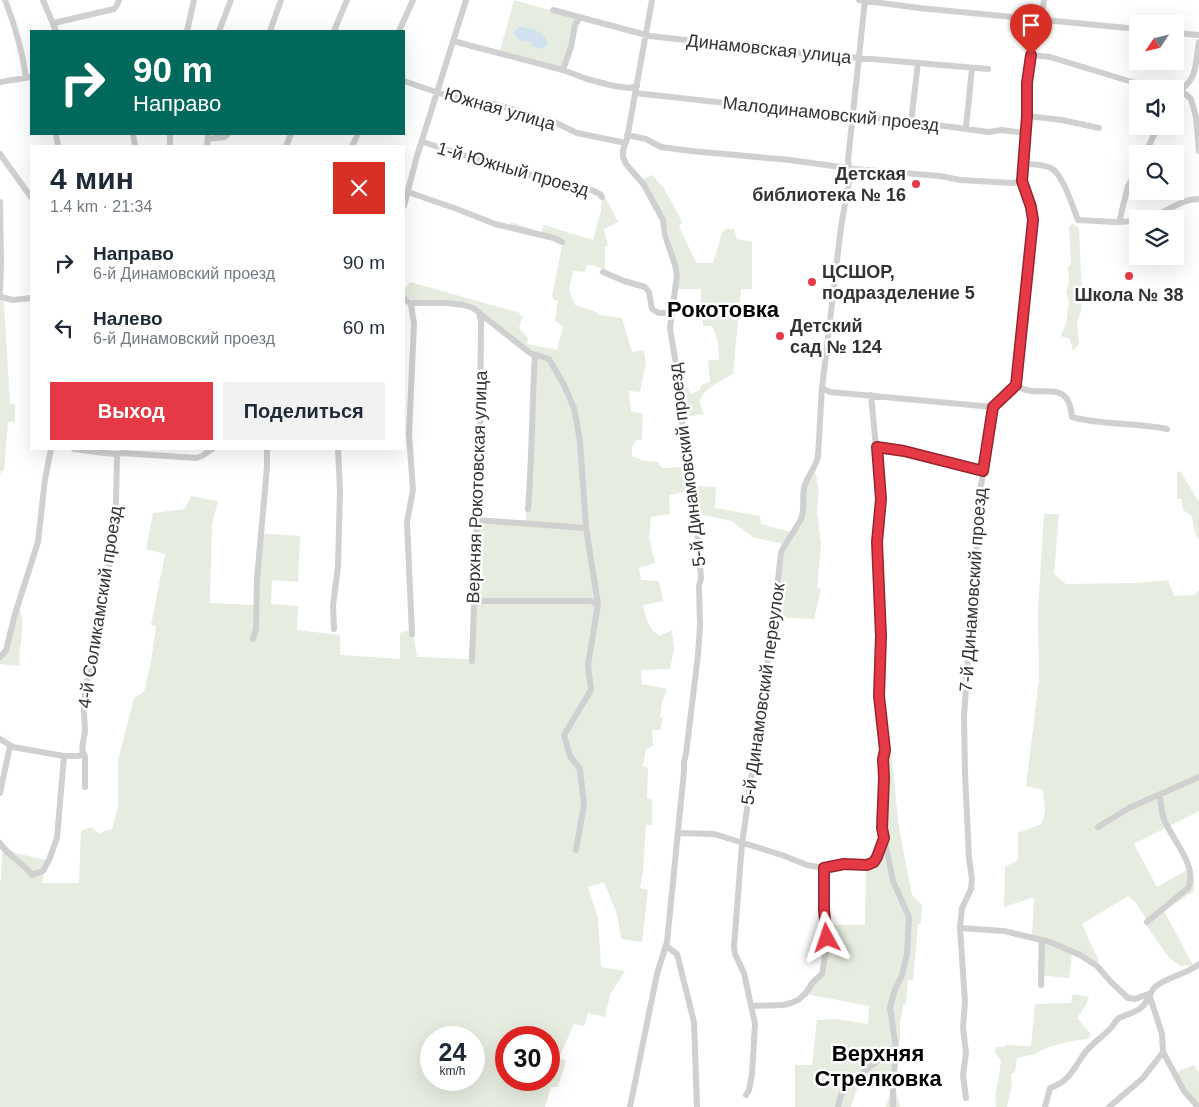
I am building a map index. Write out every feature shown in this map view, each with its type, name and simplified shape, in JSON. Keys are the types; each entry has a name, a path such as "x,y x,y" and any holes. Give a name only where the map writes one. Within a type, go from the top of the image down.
{"street":[{"path":"0,82 29,77 11,12 5,0"},
{"path":"43,0 56,30"},
{"path":"54,23 114,9 118,0"},
{"path":"187,30 194,0"},
{"path":"219,30 231,0"},
{"path":"270,30 281,0"},
{"path":"334,30 347,0"},
{"path":"399,30 413,0"},
{"path":"466,0 406,192 495,224 554,238 562,242"},
{"name":"5-й Динамовский проезд","path":"630,1107 657,974 666,946 700,625 700,578 696,516 685,437 679,409 681,396 670,328 677,276 663,220 644,185 626,164 623,157 652,0"},
{"path":"863,0 1129,28"},
{"name":"5-й Динамовский переулок","path":"746,1095 749,1090 752,1074 755,1024 744,973 735,954 734,947 742,844 782,553 786,542 802,516 804,488 808,475 817,463 822,388 850,168 848,160 863,0"},
{"path":"822,388 830,392 993,407 1016,385 1033,220 1031,207 1022,181 1027,116 1027,83 1032,42 1044,0"},
{"name":"Динамовская улица","path":"553,10 646,35 697,42 988,69"},
{"path":"563,70 571,47 575,25 580,17"},
{"path":"1184,33 1199,35"},
{"name":"Малодинамовский проезд","path":"453,41 563,70 614,86 990,132 1001,130 1026,134"},
{"path":"1184,89 1197,74 1199,42"},
{"path":"1031,55 1050,57 1129,81"},
{"path":"911,122 918,63"},
{"path":"966,128 972,68"},
{"name":"Южная улица","path":"405,81 438,92 494,104 552,122 577,133 626,143"},
{"path":"1184,93 1191,99 1196,117 1199,150"},
{"path":"1027,116 1062,120 1099,128"},
{"path":"208,136 224,137 227,135"},
{"path":"627,135 646,139 661,147 940,176 960,180 1013,184 1022,181"},
{"name":"1-й Южный проезд","path":"423,142 510,170 587,188 600,194 602,197"},
{"path":"0,154 30,196"},
{"path":"1024,164 1050,168 1056,171 1061,177 1078,220 1129,221"},
{"path":"1119,222 1129,184"},
{"path":"1169,210 1188,200 1199,199"},
{"path":"0,202 2,264 0,294 13,300 30,298"},
{"path":"603,272 645,287 649,292 652,309 659,313 671,313"},
{"path":"405,299 410,304 414,324 409,434 413,490 407,522 412,634"},
{"path":"410,304 446,303 464,305 479,312 530,353 549,359 564,385 574,408 580,441 586,528 598,604 588,664 590,690 564,735 570,756 580,769 584,805 576,850"},
{"name":"Верхняя Рокотовская улица","path":"472,662 480,381 481,321 479,312"},
{"path":"528,509 535,355"},
{"path":"1016,385 1027,390 1061,394 1068,398 1072,417 1102,424 1152,426 1167,429"},
{"path":"871,395 881,499 877,542 881,636 879,696 885,750 883,759 882,828 893,881 909,918 907,954 902,975 894,992 890,1008 896,1049 893,1088 894,1107"},
{"name":"7-й Динамовский проезд","path":"966,1098 963,1075 966,1053 963,1028 965,1002 960,928 963,903 971,889 972,879 969,858 964,718 968,657 977,576 976,519 993,407"},
{"path":"877,447 904,451 983,471"},
{"path":"0,657 6,650 15,614 38,542 45,479 51,450"},
{"path":"85,450 108,452 117,455 154,452 196,458 211,450"},
{"path":"253,638 256,629 257,579 267,450"},
{"path":"334,629 333,606 338,566 340,491 338,450"},
{"name":"4-й Соликамский проезд","path":"85,787 86,768 82,746 85,731 84,702 94,629 99,619 109,565 116,502 117,455"},
{"path":"476,520 586,528"},
{"path":"474,601 590,601 598,604"},
{"path":"0,738 10,746 64,756 79,756 83,754"},
{"path":"0,793 10,746"},
{"path":"0,843 27,867 32,875 44,871 50,860 57,838 64,756"},
{"path":"1098,827 1129,808 1199,777"},
{"path":"1147,922 1188,888 1194,878 1194,871 1186,852 1163,817 1160,795"},
{"path":"678,833 714,834 742,844 782,854 807,865 824,868 844,864 867,865 874,862 884,838"},
{"path":"751,1006 783,1006 791,1003 804,994 822,974 827,938 824,910 824,868"},
{"path":"960,928 1004,931 1062,947 1097,966 1128,998 1135,999 1151,995"},
{"path":"1041,985 1042,940"},
{"path":"666,946 676,954 694,1022 697,1107"},
{"path":"1045,1107 1050,1088 1061,1084 1065,1080 1091,1046 1110,1030 1118,1019 1142,1008 1155,987 1199,964"},
{"path":"1151,995 1162,1034 1162,1052 1184,1090 1198,1107"},
{"path":"838,1107 848,1084 892,1049 896,1049"},
{"path":"1109,1107 1139,1081 1162,1052"}],"shaded area":[{"path":"514,0 577,18 561,67 500,51","holes":["527,27 542,34 548,42 531,43 530,41 520,40 513,32"]},
{"path":"652,175 664,188 682,222 679,226 696,263 713,263 722,233 726,229 734,229 737,239 752,242 752,289 741,289 733,374 704,393 700,402 704,414 685,417 684,420 682,415 681,383 685,388 688,388 691,394 700,390 701,385 710,382 708,360 719,360 718,341 712,326 703,326 701,289 678,289 677,265 665,219 643,179"},
{"path":"602,197 608,202 618,222 604,229 608,246 605,246 605,270 593,265 587,265 585,272 573,271 569,290 575,305 594,311 599,315 622,318 632,352 644,350 646,363 640,392 629,391 631,411 643,414 642,440 636,440 632,447 632,456 644,461 658,462 662,468 686,467 689,491 669,495 670,514 651,517 649,538 655,563 639,568 641,580 659,581 663,601 643,605 648,623 660,636 672,630 674,649 670,669 641,670 642,684 667,689 662,702 660,717 663,719 660,730 652,730 653,746 646,749 643,766 648,768 647,798 652,800 652,825 646,825 640,888 648,890 642,942 621,939 617,914 604,882 588,887 598,918 601,967 625,971 610,995 605,1017 588,1013 584,1026 574,1024 560,1056 560,1026 495,1026 495,1091 550,1091 545,1107 0,1107 0,881 2,854 5,845 15,853 46,860 42,883 79,883 81,831 91,827 99,833 112,829 118,806 118,761 134,698 144,692 156,626 151,625 165,554 146,549 153,513 185,509 191,496 218,501 212,524 210,603 255,605 259,533 300,536 298,582 272,580 271,604 298,606 297,630 340,635 340,655 400,659 400,633 410,630 413,632 417,657 469,659 476,520 523,522 526,519 532,358 466,303 457,301 414,301 405,295 405,289 410,282 520,313 523,316 519,328 528,338 527,344 557,350 563,326 555,321 558,301 554,300 552,296 563,241 510,225 511,222 541,232 544,225 593,240 601,211"},
{"path":"1072,223 1079,228 1082,295 1081,310 1077,324 1079,344 1073,351 1070,339 1061,336 1066,323 1069,302 1066,292 1069,282 1068,267 1071,264 1069,228"},
{"path":"0,300 4,302 10,404 15,404 15,422 8,422 4,471 1,471 0,477"},
{"path":"815,471 819,490 817,512 821,544 817,588 821,589 814,619 776,617 784,553 798,528 807,485"},
{"path":"1180,471 1199,502 1199,540 1195,533 1192,516 1183,510 1181,499 1177,499 1177,472"},
{"path":"693,486 716,487 715,508 760,516 761,524 790,532 782,544 752,537 732,521 698,514"},
{"path":"1044,514 1059,514 1054,574 1066,584 1137,583 1168,580 1174,596 1194,595 1199,590 1199,811 1134,844 1157,887 1190,868 1194,881 1194,891 1164,911 1193,965 1181,966 1169,958 1146,925 1145,917 1136,903 1128,896 1082,924 1098,959 1098,963 1082,954 1032,935 1034,897 1004,907 1005,867 1018,860 1018,833 1042,824 1045,811 1043,790 1026,786 1039,679 1038,609"},
{"path":"17,611 20,611 23,623 20,666 0,664 0,659"},
{"path":"887,751 891,751 899,828 912,895 922,905 921,924 918,924 913,980 908,980 906,1004 903,1005 900,1040 897,1050 896,1090 900,1107 886,1107 891,1089 860,1079 851,1107 795,1107 795,1065 812,1065 817,1020 835,1019 868,1024 869,1006 806,994 818,979 822,977 827,925 865,925 866,866 873,865 887,837"},
{"path":"1038,942 1050,944 1072,953 1069,978 1038,975"},
{"path":"1073,994 1089,997 1077,1018 1091,1034 1088,1039 1071,1041 1046,1048 1035,1054 1017,1058 1015,1072 1011,1074 1012,1085 1007,1107 996,1107 1001,1060 995,1053 996,1047 1005,1047 1005,1045 1031,1046 1035,1004 1071,1003"},
{"path":"560,1058 566,1061 560,1080"},
{"path":"1194,1065 1199,1073 1199,1106 1175,1073"}],"water":[{"path":"519,27 538,31 545,37 548,45 540,49 532,46 530,41 520,40 513,32"}],"place":[{"name":"Детская библиотека № 16","path":"916,184"},
{"name":"Школа № 38","path":"1129,276"},
{"name":"ЦСШОР, подразделение 5","path":"812,282"},
{"name":"Детский сад № 124","path":"780,336"}],"district":[{"name":"Рокотовка","path":"723,309"},
{"name":"Верхняя Стрелковка","path":"878,1066"}],"route":[{"path":"827,938 824,910 824,868 830,865 867,865 874,862 884,838 882,828 883,759 885,750 879,696 881,636 879,617 879,553 877,542 881,499 877,447 904,451 983,471 994,412 993,407 1014,389 1017,377 1033,220 1031,207 1022,181 1027,116 1027,83 1031,55"}]}
